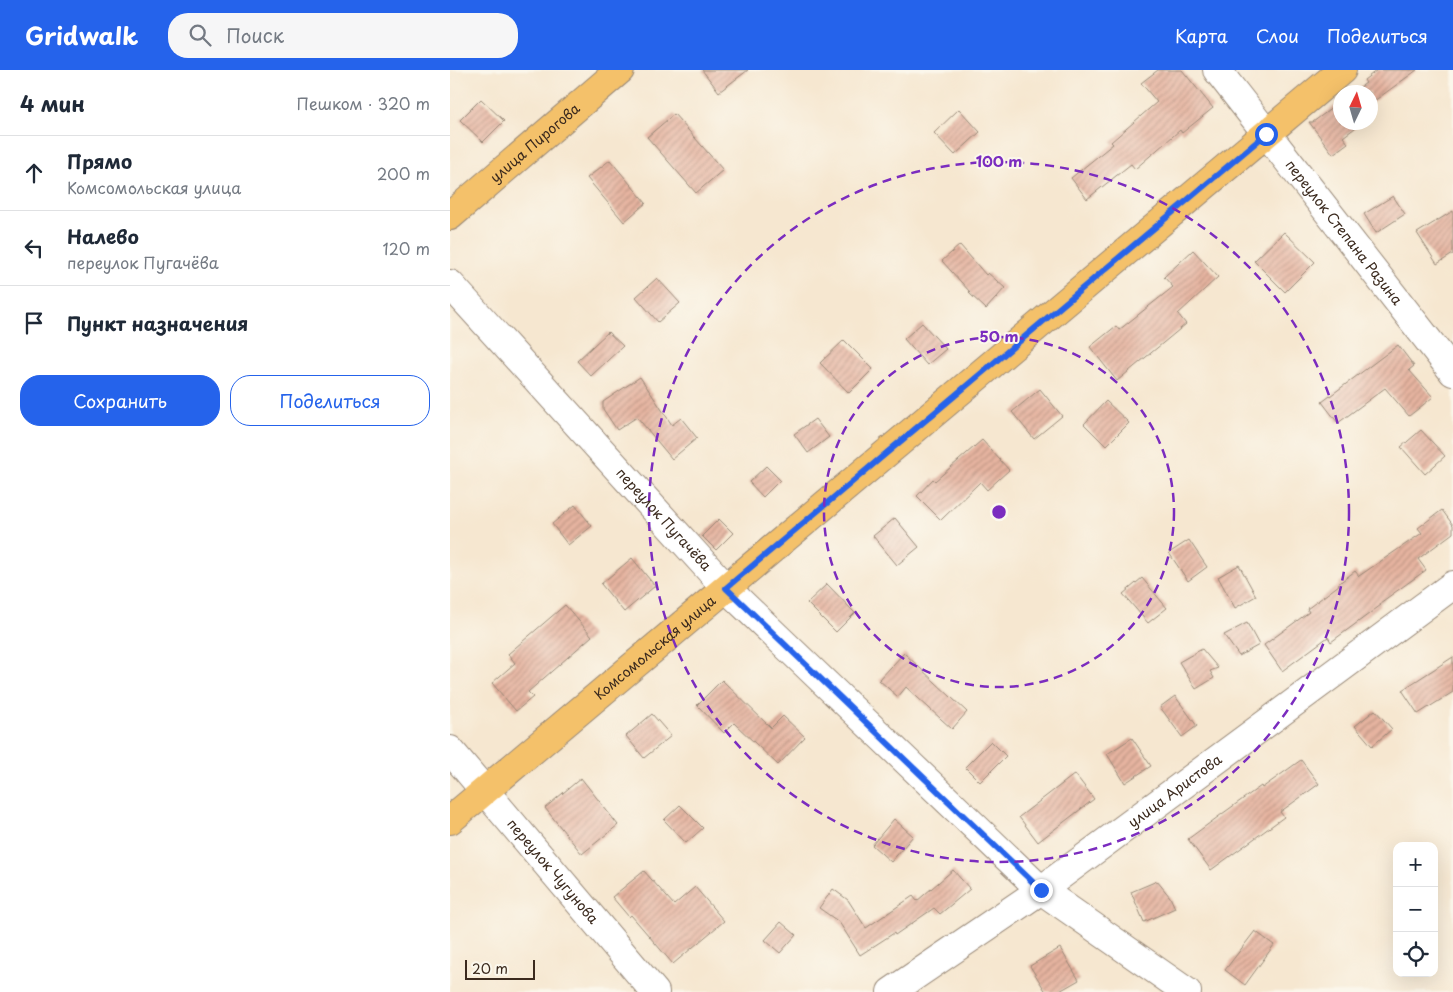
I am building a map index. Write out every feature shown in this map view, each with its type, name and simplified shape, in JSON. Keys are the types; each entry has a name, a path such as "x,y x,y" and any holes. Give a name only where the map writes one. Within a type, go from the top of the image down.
{"main road":[{"name":"улица Пирогова","path":"450,216 620,70"},
{"name":"Комсомольская улица","path":"450,820 1342,70"}],"street":[{"name":"переулок Степана Разина","path":"1217,70 1453,372"},
{"name":"переулок Пугачёва","path":"450,284 726,588 1041,890 1187,992"},
{"name":"улица Аристова","path":"891,992 1041,890 1453,585"},
{"name":"переулок Чугунова","path":"450,750 655,992"}],"building":[{"path":"702,70 748,70 719,92"},
{"path":"1158,70 1182,70 1213,108 1182,133 1180,130 1135,169 1131,164 1087,199 1071,178 1113,144 1111,142 1157,102 1141,83"},
{"path":"1377,70 1417,70 1378,98 1378,85 1363,85 1366,83 1364,80"},
{"path":"481,99 504,121 483,142 460,120"},
{"path":"1333,107 1333,130 1352,130 1343,137 1348,143 1333,154 1309,122 1313,122"},
{"path":"959,109 980,132 955,155 934,133"},
{"path":"674,114 723,170 696,193 647,137"},
{"path":"610,160 646,203 624,222 587,178"},
{"path":"1393,196 1405,214 1376,233 1364,214"},
{"path":"1453,211 1453,254 1437,264 1417,233"},
{"path":"1284,232 1315,262 1285,292 1254,261"},
{"path":"960,245 986,275 988,273 1005,288 986,309 969,293 942,261"},
{"path":"1193,250 1218,277 1178,314 1186,324 1117,381 1090,347 1116,326 1119,330 1173,287 1164,277"},
{"path":"657,278 680,303 658,322 636,297"},
{"path":"922,323 946,349 927,365 904,339"},
{"path":"608,332 623,346 591,376 577,361"},
{"path":"844,340 873,369 849,393 820,363"},
{"path":"1398,345 1414,366 1409,370 1433,397 1409,416 1385,388 1338,423 1322,402"},
{"path":"640,377 672,425 681,418 697,438 672,459 637,417 617,430 603,409 603,402"},
{"path":"1040,389 1062,416 1034,439 1012,412"},
{"path":"1106,401 1129,423 1106,446 1084,424"},
{"path":"815,419 829,437 808,453 794,434"},
{"path":"1421,430 1445,456 1425,474 1401,447"},
{"path":"982,440 1009,470 987,490 980,482 941,520 917,496 933,479 935,481"},
{"path":"766,466 780,480 763,497 749,482"},
{"path":"575,505 592,526 568,545 552,524"},
{"path":"1442,510 1453,525 1453,533 1418,559 1426,570 1331,642 1328,637 1282,671 1264,645 1309,612 1307,609 1355,571 1359,576 1422,533 1418,528"},
{"path":"895,518 919,547 897,565 873,536"},
{"path":"719,519 733,533 716,550 702,536"},
{"path":"1189,540 1207,567 1188,581 1169,553"},
{"path":"632,558 655,586 624,612 601,584"},
{"path":"1239,565 1256,596 1235,608 1218,577"},
{"path":"1142,578 1167,608 1148,623 1123,594"},
{"path":"827,584 855,613 836,632 807,603"},
{"path":"565,605 592,636 528,692 533,697 516,711 492,683 515,663 508,654"},
{"path":"1247,623 1259,645 1239,656 1224,635"},
{"path":"1202,649 1218,668 1210,671 1214,678 1196,689 1179,662"},
{"path":"904,653 967,712 952,729 906,687 898,697 879,680"},
{"path":"1453,657 1453,692 1418,714 1402,690"},
{"path":"722,680 771,728 783,716 805,737 778,765 734,723 724,733 697,705"},
{"path":"1175,696 1197,726 1182,737 1160,707"},
{"path":"1375,710 1392,729 1372,746 1355,726"},
{"path":"652,714 671,736 644,758 626,736"},
{"path":"1132,738 1151,766 1125,783 1107,754"},
{"path":"991,741 1006,756 980,782 965,767"},
{"path":"1301,760 1319,784 1280,812 1284,817 1211,870 1188,839 1261,786 1262,788"},
{"path":"1075,774 1094,799 1038,842 1019,817"},
{"path":"581,778 618,825 582,854 545,808"},
{"path":"680,805 703,828 686,843 664,820"},
{"path":"894,819 913,836 891,862 872,845"},
{"path":"953,870 970,889 940,914 934,908 895,935 894,933 860,955 839,922 819,908 833,889 848,900 866,928 913,896 917,901"},
{"path":"644,871 674,905 695,887 724,921 673,964 631,915 629,917 612,897"},
{"path":"1157,881 1170,897 1175,908 1144,922 1131,892"},
{"path":"781,922 796,935 780,953 765,940"},
{"path":"1255,931 1274,945 1245,985 1225,970"},
{"path":"1060,948 1079,980 1058,992 1046,992 1030,966"}],"route":[{"path":"1041,890 726,588 1266,134"}]}
